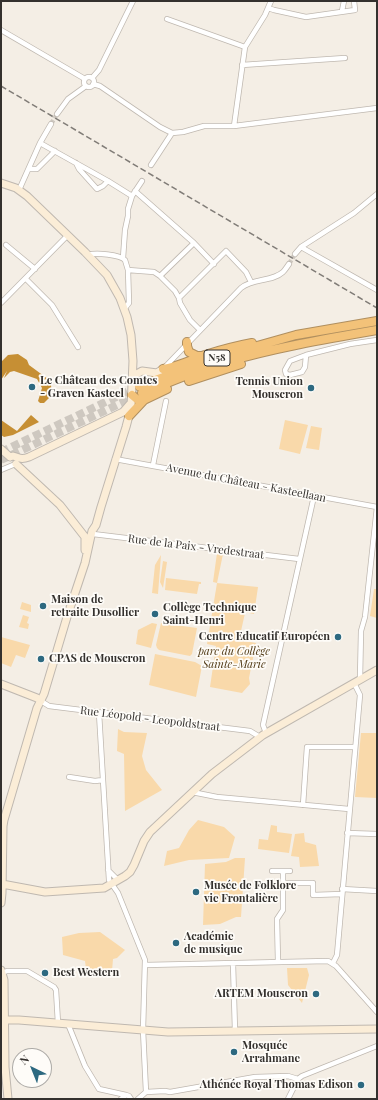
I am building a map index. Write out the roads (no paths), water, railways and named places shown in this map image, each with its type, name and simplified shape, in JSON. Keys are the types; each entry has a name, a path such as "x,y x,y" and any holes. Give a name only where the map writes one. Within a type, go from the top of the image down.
{"highway":[{"name":"N58","path":"142,393 218,357 296,335 377,321"},
{"path":"142,393 150,396 184,382 266,355 274,350 377,330"},
{"path":"163,368 171,368 237,346 296,335"},
{"path":"187,342 189,352 192,355 207,355"},
{"path":"131,398 138,400 142,393"},
{"path":"129,416 142,393"}],"main road":[{"path":"1,183 12,186 27,196 68,235 110,279 125,308 130,331 133,367 129,416 96,525 89,535 85,563 40,701 2,826 2,894 33,891 50,893 104,888 111,884 133,868 144,841 150,832 212,774 263,735 377,670"},
{"path":"133,367 163,368"},
{"path":"133,376 142,371 157,373 163,368"},
{"path":"13,461 29,457 114,417 125,410 131,398"},
{"path":"114,417 118,418 122,422 124,432"},
{"path":"1,449 52,497 75,527 89,535"},
{"path":"28,474 25,466 29,457"},
{"path":"1,684 37,698 40,701"},
{"path":"2,976 5,1067 8,1099"},
{"path":"3,1020 58,1022 173,1032 377,1029"}],"street":[{"path":"1,30 85,79 88,77 92,78 99,70 133,1"},
{"path":"234,126 245,47 265,15 271,1"},
{"path":"342,11 344,1"},
{"path":"268,8 306,17 354,10 354,1"},
{"path":"167,19 245,47"},
{"path":"242,65 345,58"},
{"path":"92,78 93,84"},
{"path":"85,79 84,83 86,86"},
{"path":"57,114 68,99 86,86 89,87 93,84 100,86 160,127 172,133 183,132 204,126 234,126 377,108"},
{"path":"19,190 40,143 51,124"},
{"path":"151,166 172,133"},
{"path":"40,143 132,196"},
{"path":"29,169 37,169 55,151"},
{"path":"76,163 79,169 97,189 108,181"},
{"path":"125,308 129,303 128,270 123,258 125,230 128,209 132,196 142,180"},
{"path":"135,191 194,243 214,264"},
{"path":"295,254 301,247 354,213 377,194"},
{"path":"1,303 68,235"},
{"path":"160,276 194,243"},
{"path":"6,245 34,269"},
{"path":"301,247 377,290"},
{"path":"179,298 226,251 246,272 251,282"},
{"path":"88,255 93,253 123,258"},
{"path":"163,368 241,288 251,282 276,276 283,272 289,264"},
{"path":"128,270 154,272 160,276 179,298 180,303 190,320 200,330"},
{"path":"26,279 52,305 78,347"},
{"path":"306,354 305,367 302,372 290,375 286,374 285,370 290,361 306,354 350,344 377,340"},
{"path":"152,465 166,401"},
{"name":"Avenue du Château - Kasteellaan","path":"115,459 377,507"},
{"path":"2,470 13,461"},
{"path":"263,735 263,725 314,496"},
{"path":"333,963 337,955 354,747 360,695 357,681 377,507"},
{"name":"Rue de la Paix - Vredestraat","path":"89,535 299,559"},
{"name":"Rue Léopold - Leopoldstraat","path":"40,701 49,706 250,731 263,735"},
{"path":"100,713 109,880 118,893 143,955 145,965 143,1030 146,1092"},
{"path":"302,805 307,747 354,747"},
{"path":"69,776 103,780"},
{"path":"192,792 217,797 349,809"},
{"path":"347,833 377,834"},
{"path":"108,870 121,878 118,884 118,893"},
{"path":"272,871 290,871"},
{"path":"278,962 277,920 283,910 283,871"},
{"path":"283,883 313,883 313,895 377,891"},
{"path":"145,965 325,960 333,963 377,1012"},
{"path":"233,963 235,1031"},
{"path":"2,976 6,971 27,971 55,988 58,1022"},
{"path":"68,1024 90,1076 99,1089 139,1098 146,1092 170,1092 255,1077 288,1076 298,1079 377,1046"},
{"path":"288,1099 298,1079"},
{"path":"115,1093 120,1099 129,1096"}],"tunnel":[{"path":"51,124 57,114"},
{"path":"289,264 295,254"},
{"path":"1,452 139,386"},
{"path":"1,460 138,395"}],"railway":[{"path":"1,86 377,308"}],"place":[{"name":"Le Château des Comtes - Graven Kasteel","path":"32,387"},
{"name":"Tennis Union Mouscron","path":"311,388"},
{"name":"Maison de retraite Dusollier","path":"43,606"},
{"name":"Collège Technique Saint-Henri","path":"155,614"},
{"name":"Centre Educatif Européen","path":"338,637"},
{"name":"CPAS de Mouscron","path":"41,659"},
{"name":"Musée de Folklore vie Frontalière","path":"196,892"},
{"name":"Académie de musique","path":"176,943"},
{"name":"Best Western","path":"45,973"},
{"name":"ARTEM Mouscron","path":"316,994"},
{"name":"Mosquée Arrahmane","path":"234,1052"},
{"name":"Athénée Royal Thomas Edison","path":"361,1085"}],"park label":[{"name":"parc du Collège Sainte-Marie","path":"234,658"}]}
